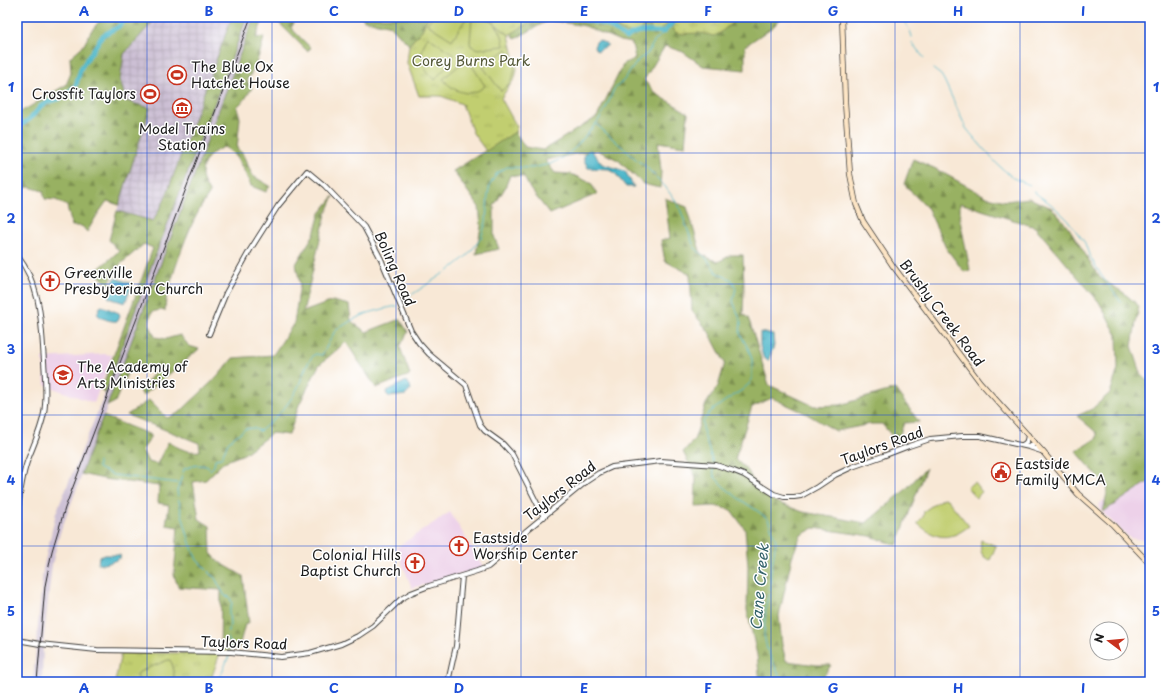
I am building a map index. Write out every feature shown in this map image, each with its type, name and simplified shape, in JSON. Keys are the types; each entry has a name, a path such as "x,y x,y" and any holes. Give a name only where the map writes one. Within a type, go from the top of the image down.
{"main road":[{"name":"Brushy Creek Road","path":"842,17 849,173 860,216 893,266 969,368 1078,494 1112,524 1150,564"}],"street":[{"name":"Boling Road","path":"209,334 226,293 254,244 278,206 307,172 324,185 364,228 381,259 411,331 429,354 466,385 480,425 485,431 503,444 512,454 544,517"},
{"path":"17,255 24,264 33,282 39,301 46,401 41,425 23,476 17,518"},
{"path":"1022,445 1026,444 1028,435"},
{"name":"Taylors Road","path":"17,640 97,650 231,652 289,656 329,648 347,642 368,630 406,596 429,586 477,571 491,564 544,517 599,473 612,467 656,461 711,464 744,475 774,494 784,497 794,497 801,496 852,466 924,440 971,436 991,438 1022,445 1043,452"},
{"path":"1028,447 1035,443"},
{"path":"448,682 456,646 462,576"}],"shaded area":[{"path":"157,17 232,17 164,201 153,221 117,211 150,108 126,101 120,80 124,54"},
{"path":"247,17 254,17 60,533 52,564 43,645 42,682 33,682 43,569 56,513 105,394 152,264"},
{"path":"105,354 112,355 94,403 45,385 43,358"},
{"path":"1150,481 1150,541 1130,538 1105,515 1098,505 1123,484"},
{"path":"450,512 484,568 412,588 396,548"}],"green space":[{"path":"103,17 157,17 124,54 120,80 126,101 150,108 119,205 107,201 87,232 82,226 72,226 67,206 56,200 45,199 43,191 29,187 17,190 17,114 66,85 71,73 70,57 84,45 91,31"},
{"path":"232,17 247,17 152,264 105,394 101,390 153,248 144,244 116,268 109,285 95,272 119,251 109,240 117,211 153,221 164,201"},
{"path":"254,17 264,17 256,38 264,37 258,59 247,80 252,88 245,99 237,107 240,118 237,149 242,153 253,176 270,186 266,192 251,186 237,159 224,147 215,151 208,157 202,170 202,177 210,193 194,220 178,259 168,290 165,311 160,310 152,312 149,323 155,337 166,339 180,335 189,346 199,349 143,396 140,391 156,371 131,364 115,402 107,406"},
{"path":"272,17 284,17 294,23 291,28 311,48 307,51"},
{"path":"362,17 429,17 422,30 409,45 391,26 364,20"},
{"name":"Corey Burns Park","path":"429,17 486,17 509,35 517,69 515,78 501,98 517,127 515,132 486,151 473,133 462,104 441,96 419,96 407,63 409,45 422,30"},
{"path":"432,17 467,17 452,40 427,24"},
{"path":"472,17 479,17 494,24 501,33 504,46 478,49 471,46"},
{"path":"486,17 535,17 529,23 509,35"},
{"path":"490,17 782,17 774,26 745,46 745,70 703,66 683,52 665,46 644,80 655,93 688,113 685,146 658,142 661,171 660,188 643,184 618,160 597,150 545,160 555,173 571,174 591,183 597,194 550,214 530,189 524,177 510,175 505,188 494,206 494,236 499,249 476,254 481,226 479,207 453,171 515,132 525,147 543,150 597,117 624,63 635,59 632,43 620,41 585,26 549,20 515,39 505,24"},
{"path":"575,17 739,17 720,33 714,36 699,33 681,34 675,32 673,27 674,20 670,21 656,34 652,32 649,24 643,25 639,34 630,34 607,24 585,24"},
{"path":"428,37 451,52 453,55 451,61 435,80 426,70 422,60 423,49"},
{"path":"507,49 513,60 514,72 510,82 501,91 483,67"},
{"path":"465,60 471,64 485,86 474,92 468,93 457,90 447,84 443,79"},
{"path":"913,159 934,168 987,197 1006,201 1029,198 1052,208 1069,228 1100,278 1124,293 1139,306 1132,346 1142,376 1150,382 1150,481 1103,512 1108,488 1076,451 1097,438 1097,433 1077,416 1092,409 1110,393 1118,369 1117,335 1099,302 1035,227 960,203 960,219 970,270 964,272 946,248 928,209 904,184"},
{"path":"334,196 326,214 303,312 333,301 349,305 351,321 366,332 400,319 408,332 400,347 410,375 376,388 346,342 319,365 299,405 289,435 272,433 244,454 224,462 206,480 193,482 199,519 210,526 211,553 219,562 243,576 249,623 245,624 239,647 220,653 221,590 178,587 174,575 178,527 166,525 169,505 158,503 159,486 104,479 81,474 103,416 151,435 142,450 148,462 157,464 168,442 187,451 200,451 199,443 127,415 149,400 167,418 179,413 219,375 233,358 273,355 294,323 300,284 296,264 314,234 320,213"},
{"path":"665,198 687,207 701,254 718,262 731,255 743,255 743,314 748,318 750,323 769,385 814,406 840,405 895,389 919,422 904,423 897,442 882,424 871,424 836,431 805,413 772,398 752,407 735,459 748,471 757,489 776,502 803,512 866,523 904,491 926,468 897,545 870,536 814,528 801,535 792,557 779,616 782,645 786,661 817,665 831,665 820,682 760,682 757,655 747,610 748,566 745,529 731,510 715,506 695,507 696,477 683,452 694,440 706,404 718,386 725,363 709,332 692,311 690,274 665,261 661,240 670,238"},
{"path":"974,482 982,492 976,498 967,487"},
{"path":"943,498 947,499 969,526 955,535 936,535 917,523 923,517 924,511"},
{"path":"981,540 996,546 990,560 982,555"},
{"path":"121,653 220,653 210,682 115,682"},
{"path":"170,660 173,668 173,682 140,682 137,676 139,672"}],"water":[{"path":"598,40 607,44 607,46 597,51 594,47"},
{"path":"591,150 602,164 625,171 634,187 626,187 615,173 609,169 588,168 584,160 584,154"},
{"path":"115,278 132,284 125,303 109,298"},
{"path":"102,306 119,313 120,316 118,321 107,320 97,314"},
{"path":"760,332 773,335 774,346 768,361 763,357 760,346"},
{"path":"406,381 410,385 411,390 406,395 390,397 386,394 387,391"},
{"path":"105,555 120,555 121,557 104,564 98,564 99,557"}],"waterway":[{"path":"17,128 30,119 41,106 59,99 69,92 76,85 81,68 103,35 118,27 128,17"},
{"path":"522,17 525,21 535,17"},
{"path":"578,17 607,25 626,38 640,32 664,32 675,20 674,17"},
{"path":"904,17 912,37"},
{"path":"447,272 468,255 481,238 486,222 490,185 497,173 507,167 532,168 550,164 563,158 576,147 598,121 606,108 614,89 623,81 639,59 646,55 654,42 664,32"},
{"path":"912,43 924,58"},
{"path":"933,69 941,75 944,80 966,128 970,133 996,163 1013,178 1030,185"},
{"name":"Cane Creek","path":"596,124 643,164 664,185 679,206 694,247 707,259 717,273 732,280 736,288 733,301 741,322 740,334 752,359 752,379 750,383 742,390 709,413 703,422 703,431 713,463"},
{"path":"1034,192 1052,205 1067,219 1085,243 1089,255 1101,275 1121,302"},
{"path":"401,302 444,273"},
{"path":"231,650 231,645 228,638 230,624 229,612 232,604 230,597 225,596 215,578 197,560 190,543 181,511 177,491 184,469 199,465 208,467 210,470 214,466 215,459 221,458 229,441 245,429 253,428 260,431 270,422 285,407 299,385 306,366 315,354 322,355 335,331 352,320 368,313 397,306"},
{"path":"98,462 98,468 113,475 178,483"},
{"name":"Cane Creek","path":"713,467 714,476 723,486 768,519 776,541 771,571 770,590 766,605 764,635 767,649 779,675 779,682"},
{"path":"215,682 222,673 230,653"}],"railway":[{"path":"37,682 45,586 52,551 65,508 251,17"}],"place":[{"name":"The Blue Ox Hatchet House","path":"177,75"},
{"name":"Crossfit Taylors","path":"150,94"},
{"name":"Model Trains Station","path":"182,108"},
{"name":"Greenville Presbyterian Church","path":"50,281"},
{"name":"The Academy of Arts Ministries","path":"63,375"},
{"name":"Eastside Family YMCA","path":"1001,472"},
{"name":"Eastside Worship Center","path":"459,546"},
{"name":"Colonial Hills Baptist Church","path":"415,563"}]}
